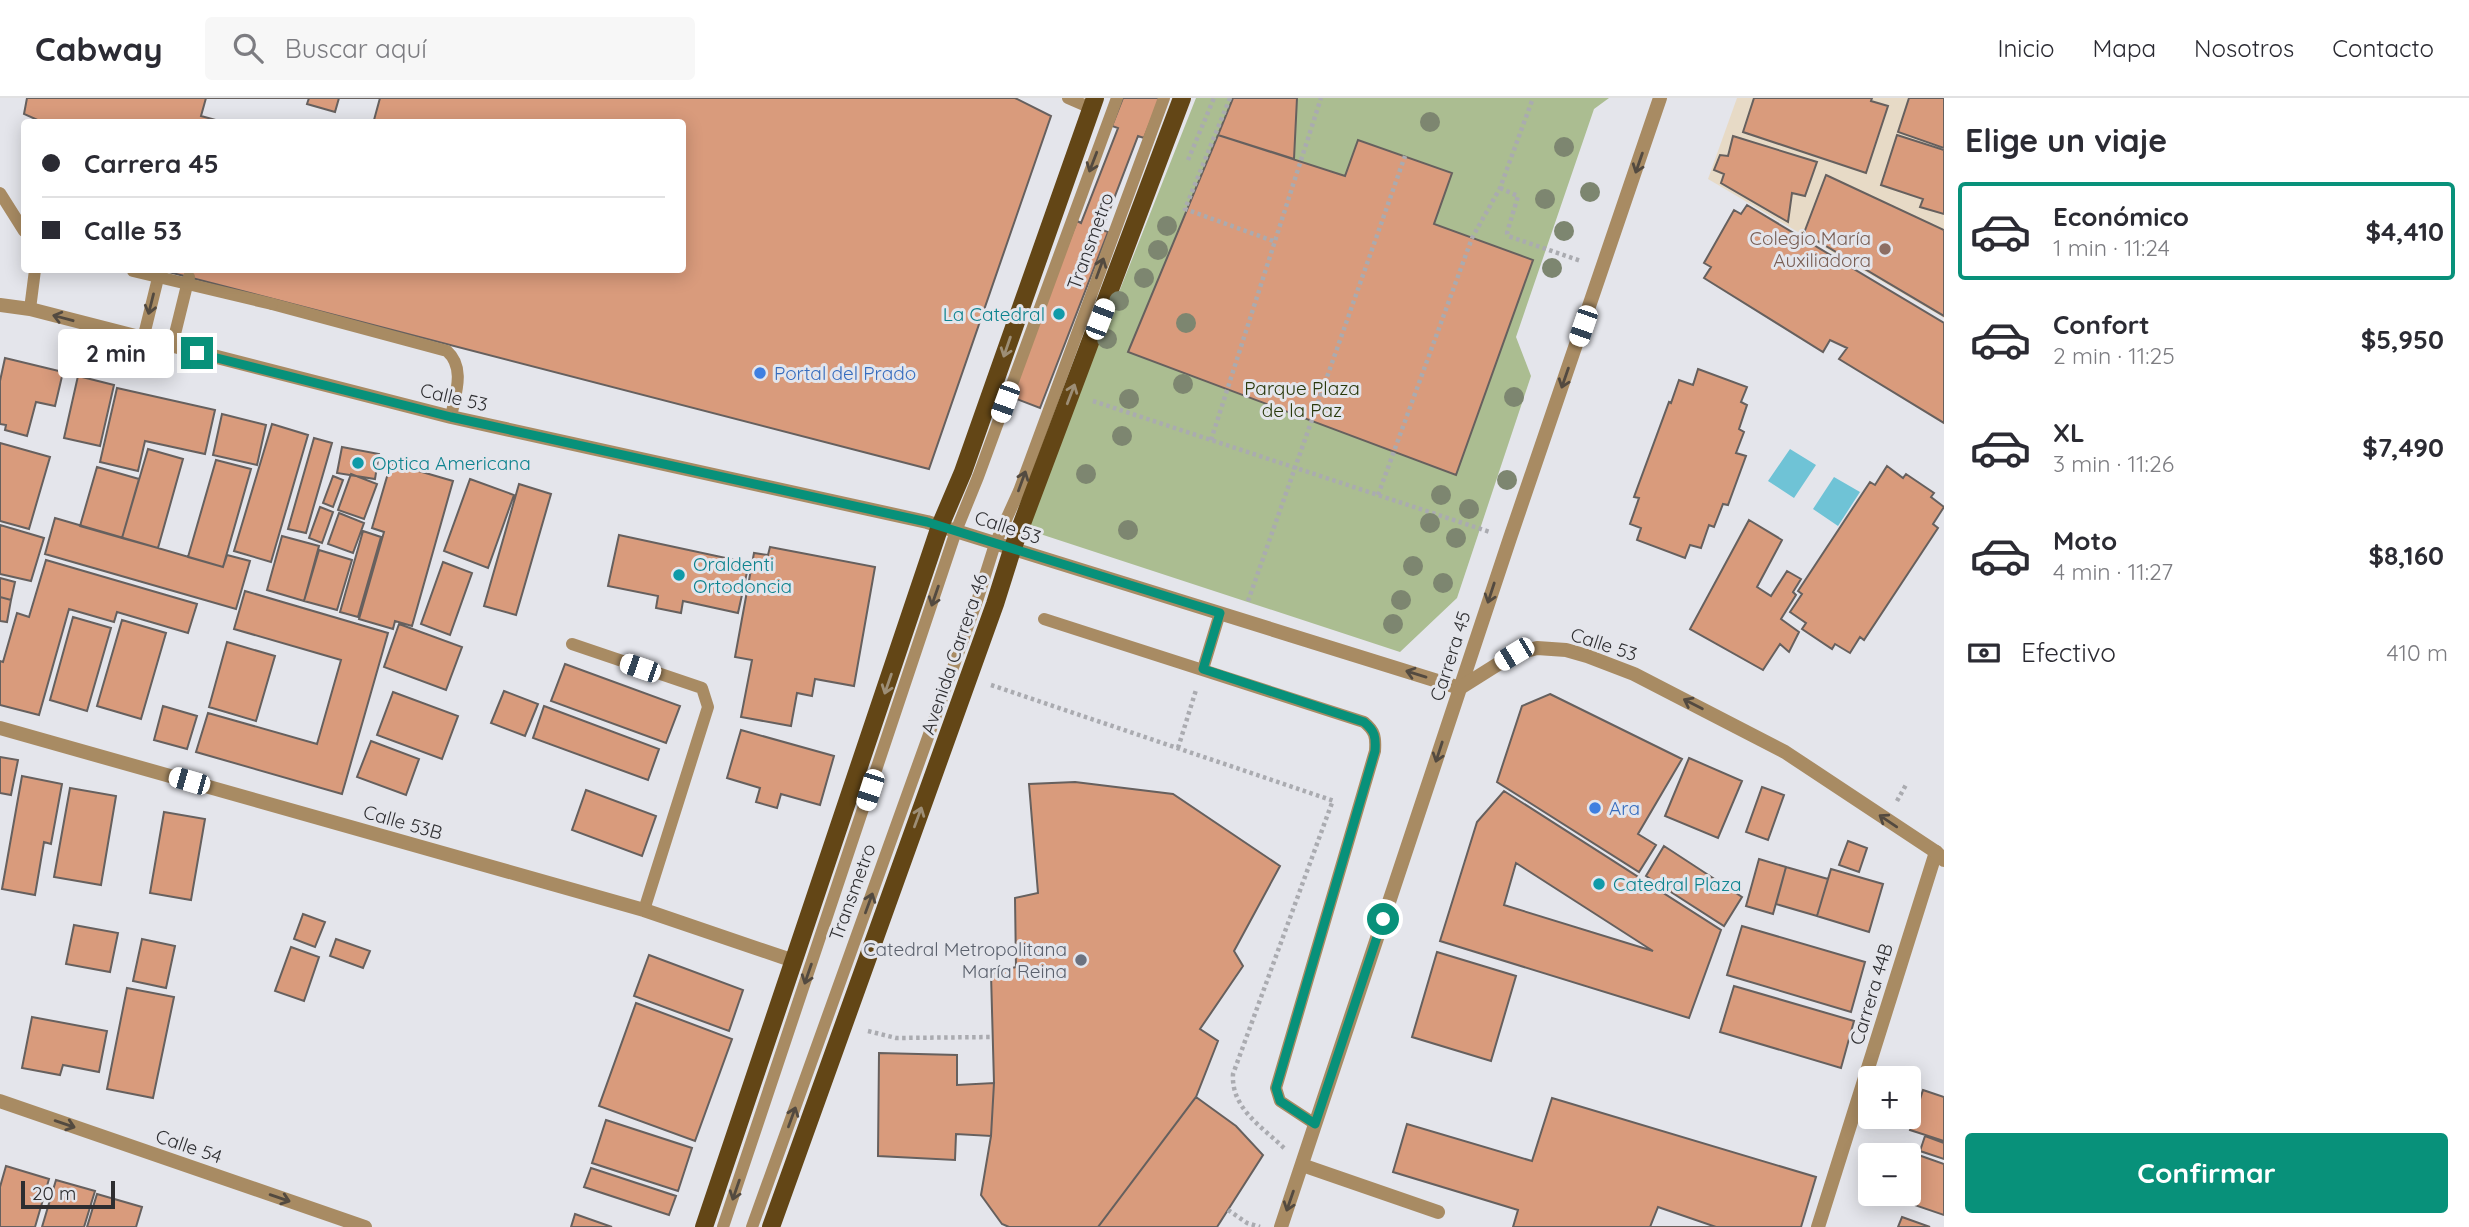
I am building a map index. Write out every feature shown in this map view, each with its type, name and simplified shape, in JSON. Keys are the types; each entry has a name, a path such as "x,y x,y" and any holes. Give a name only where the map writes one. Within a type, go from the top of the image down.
{"main road":[{"name":"Avenida Carrera 46","path":"771,1227 995,604 1004,547 1182,98"},
{"path":"704,1227 794,961 948,528 963,472 1093,103"}],"street":[{"name":"Carrera 45","path":"1281,1227 1660,98"},
{"name":"Calle 53","path":"0,305 30,309 451,417 948,528 1460,688 1514,654 1536,648 1566,650 1634,674 1784,752 1940,856"},
{"name":"Calle 53B","path":"0,728 644,910 794,961"},
{"name":"Carrera 44B","path":"1818,1227 1940,856"},
{"name":"Calle 54","path":"0,1101 365,1227"},
{"path":"1303,1165 1438,1212"}],"lane":[{"path":"1068,98 1093,103"},
{"name":"Transmetro","path":"723,1227 948,528 978,477 1117,98"},
{"name":"Transmetro","path":"752,1227 978,598 1004,547 1019,491 1164,98"},
{"path":"0,193 21,226"},
{"path":"30,309 35,273"},
{"path":"143,273 272,304 447,351 455,358 459,374 451,417"},
{"path":"143,339 159,273"},
{"path":"172,346 189,277"},
{"path":"1203,669 1220,613"},
{"path":"1044,619 1364,722 1372,729 1376,738 1375,751 1276,1088 1280,1101 1315,1124"},
{"path":"572,644 702,688 708,707 644,910"}],"path":[{"path":"1230,98 1185,209 1276,242"},
{"path":"1211,440 1321,98"},
{"path":"1378,495 1472,238 1500,188 1533,98"},
{"path":"1241,620 1405,156"},
{"path":"1500,188 1518,196 1508,236 1581,261"},
{"path":"1089,400 1480,529"},
{"path":"998,687 1345,805"},
{"path":"1178,748 1193,699"},
{"path":"1303,1165 1242,1110 1232,1085 1233,1074 1333,800"},
{"path":"860,1029 896,1038 992,1037"},
{"path":"1228,1210 1247,1223 1261,1227"}],"shaded area":[{"name":"Colegio María Auxiliadora","path":"1737,98 1944,98 1944,318 1708,179"}],"green space":[{"name":"Parque Plaza de la Paz","path":"1196,98 1609,98 1594,109 1516,337 1531,376 1457,598 1400,652 1025,529"}],"water":[{"path":"1790,449 1816,465 1794,498 1768,481"},
{"path":"1834,477 1860,492 1838,526 1813,509"}],"building":[{"name":"Portal del Prado","path":"27,98 1015,98 1051,116 929,469 173,273 686,273 686,119 35,119 24,114"},
{"path":"206,98 309,98 307,104 335,112 339,98 380,98 374,119 212,119 201,116"},
{"name":"La Catedral","path":"1123,98 1160,98 1144,138 1138,136 1102,230 1108,232 1040,408 1009,396 1077,221 1081,223 1118,128 1112,126"},
{"path":"1233,98 1297,98 1294,159 1218,135"},
{"path":"1754,98 1872,98 1871,101 1888,106 1866,173 1743,132"},
{"path":"1909,98 1944,98 1944,148 1898,132"},
{"path":"1218,135 1345,176 1358,140 1452,173 1434,224 1533,260 1456,475 1128,352"},
{"path":"1897,135 1944,150 1944,214 1920,207 1923,199 1881,185"},
{"path":"1733,136 1817,162 1805,196 1792,193 1788,222 1721,183 1724,174 1714,170 1720,155 1728,156"},
{"path":"1826,175 1944,230 1944,316 1804,233"},
{"path":"1747,205 1944,323 1944,423 1839,359 1847,348 1830,340 1823,352 1704,278 1711,267 1704,263 1734,210 1741,214"},
{"path":"5,358 63,372 55,406 36,402 27,436 5,430 6,425 0,424 0,381"},
{"path":"1698,369 1747,387 1741,402 1747,405 1739,429 1744,432 1736,453 1746,456 1728,505 1723,504 1714,527 1709,525 1701,548 1690,545 1685,558 1637,540 1641,528 1630,524 1639,498 1634,497 1669,402 1671,403 1679,380 1693,385"},
{"path":"78,376 114,385 100,446 64,438"},
{"path":"117,388 215,410 205,454 145,441 138,471 100,462"},
{"path":"222,414 266,425 257,465 213,455"},
{"path":"272,424 308,435 271,562 234,551"},
{"path":"314,438 332,443 306,533 288,529"},
{"path":"0,443 50,457 29,529 0,521"},
{"name":"Optica Americana","path":"342,447 379,454 375,479 337,473"},
{"path":"148,449 183,459 158,548 122,538"},
{"path":"216,460 251,469 223,567 188,557"},
{"path":"391,463 453,481 412,626 395,621 393,629 359,619 384,532 372,528"},
{"path":"1887,466 1903,478 1906,474 1934,493 1931,497 1944,507 1933,524 1938,528 1864,640 1860,637 1850,653 1835,644 1832,649 1802,629 1806,623 1790,612 1802,594 1798,591 1870,482 1875,485"},
{"path":"97,467 139,479 122,538 80,526"},
{"path":"351,474 377,484 364,519 338,510"},
{"path":"333,476 343,480 333,507 323,503"},
{"path":"470,479 514,495 488,568 444,551"},
{"path":"519,484 551,494 516,615 484,606"},
{"path":"320,507 333,512 322,543 309,538"},
{"path":"339,513 364,523 353,553 328,544"},
{"path":"55,518 223,567 227,555 250,561 236,609 45,554"},
{"path":"1749,520 1782,540 1757,587 1771,596 1787,571 1801,579 1793,592 1796,595 1781,619 1799,632 1789,652 1780,644 1763,670 1690,629"},
{"path":"0,525 44,538 31,581 0,574"},
{"path":"363,531 381,537 358,617 340,612"},
{"name":"Oraldenti Ortodoncia","path":"619,535 749,563 738,613 683,601 681,613 656,608 658,596 608,586"},
{"path":"282,536 319,546 304,601 267,590"},
{"path":"770,547 875,567 854,686 815,679 812,696 797,693 791,726 741,717 752,660 735,657 754,553 768,555"},
{"path":"319,550 352,560 337,610 304,601"},
{"path":"46,560 197,604 188,633 117,612 114,622 69,609 39,715 0,705 0,661 3,662 17,613 29,617"},
{"path":"443,562 472,573 450,635 421,624"},
{"path":"0,578 15,582 11,600 0,597"},
{"path":"245,591 388,633 342,794 196,752 208,713 317,744 341,660 234,629"},
{"path":"0,597 11,600 7,622 0,621"},
{"path":"73,617 111,628 87,711 50,700"},
{"path":"122,620 166,633 141,719 97,706"},
{"path":"399,624 462,647 446,690 384,667"},
{"path":"227,642 275,656 256,721 209,707"},
{"path":"565,664 680,706 666,743 551,701"},
{"path":"504,691 538,704 525,736 491,723"},
{"path":"393,692 458,716 442,759 377,735"},
{"name":"Ara","path":"1550,694 1682,759 1638,834 1656,845 1639,872 1497,782 1522,706"},
{"path":"163,706 197,716 187,749 154,740"},
{"path":"544,706 659,749 648,780 533,738"},
{"path":"741,730 834,756 820,805 781,794 777,808 756,802 760,788 727,778"},
{"path":"371,741 419,759 406,795 357,777"},
{"path":"0,757 18,760 11,795 0,793"},
{"path":"1689,758 1742,781 1718,838 1665,816"},
{"path":"22,776 62,784 51,844 44,842 35,895 2,889"},
{"path":"1075,782 1173,794 1280,866 1234,951 1243,966 1200,1029 1218,1041 1196,1097 1098,1227 1009,1227 1002,1224 981,1195 991,1136 994,1083 991,974 1016,967 1015,898 1038,893 1029,784"},
{"path":"1762,787 1784,795 1768,840 1746,832"},
{"path":"70,788 116,796 101,885 54,877"},
{"path":"586,790 656,816 642,856 572,830"},
{"name":"Catedral Plaza","path":"1504,791 1721,930 1689,1018 1440,941 1477,822","holes":["1516,863 1653,951 1504,905"]},
{"path":"164,812 205,819 191,900 150,893"},
{"path":"1848,841 1867,848 1859,872 1839,865"},
{"path":"1664,846 1742,897 1724,926 1646,876"},
{"path":"1759,859 1786,867 1773,914 1746,906"},
{"path":"1786,867 1828,879 1817,916 1776,904"},
{"path":"1831,869 1883,884 1869,932 1817,916"},
{"path":"303,914 325,922 315,947 294,939"},
{"path":"74,925 118,933 110,972 66,964"},
{"path":"1742,926 1865,962 1851,1012 1727,975"},
{"path":"142,939 175,946 166,988 133,981"},
{"path":"336,939 370,951 363,968 330,956"},
{"path":"291,947 319,957 304,1001 275,991"},
{"path":"1437,952 1516,976 1491,1061 1412,1037"},
{"path":"649,955 743,990 729,1031 634,996"},
{"path":"1734,986 1854,1021 1841,1068 1720,1032"},
{"path":"127,988 174,997 153,1098 107,1089"},
{"path":"636,1003 732,1039 695,1141 599,1106"},
{"path":"32,1017 107,1031 99,1072 63,1065 60,1075 22,1068"},
{"path":"879,1053 957,1055 957,1085 994,1083 991,1136 956,1134 955,1160 878,1156"},
{"path":"1923,1090 1944,1097 1944,1141 1910,1130 1921,1129"},
{"path":"1196,1097 1236,1126 1263,1155 1217,1227 1098,1227"},
{"path":"1552,1098 1816,1177 1801,1227 1513,1227 1518,1210 1393,1172 1407,1124 1532,1161"},
{"path":"606,1120 692,1148 678,1191 592,1163"},
{"path":"1925,1136 1944,1143 1944,1159 1921,1151"},
{"path":"1921,1156 1944,1164 1944,1215 1918,1206 1921,1206"},
{"path":"6,1166 49,1179 35,1227 0,1227 0,1187"},
{"path":"591,1168 676,1196 669,1215 584,1187"},
{"path":"56,1180 95,1191 84,1227 42,1227"},
{"path":"97,1194 142,1207 136,1227 87,1227"},
{"path":"1658,1207 1716,1227 1650,1227"},
{"path":"575,1214 612,1227 571,1227"},
{"path":"1902,1217 1930,1227 1898,1227"}],"place":[{"name":"Colegio María Auxiliadora","path":"1885,249"},
{"name":"La Catedral","path":"1059,314"},
{"name":"Portal del Prado","path":"760,373"},
{"name":"Optica Americana","path":"358,463"},
{"name":"Oraldenti Ortodoncia","path":"679,575"},
{"name":"Ara","path":"1595,808"},
{"name":"Catedral Plaza","path":"1599,884"},
{"name":"Catedral Metropolitana María Reina","path":"1081,960"}],"route":[{"path":"197,353 451,417 927,522 1220,613 1203,669 1364,722 1372,729 1376,738 1375,751 1276,1088 1280,1101 1315,1124 1383,919"}]}
